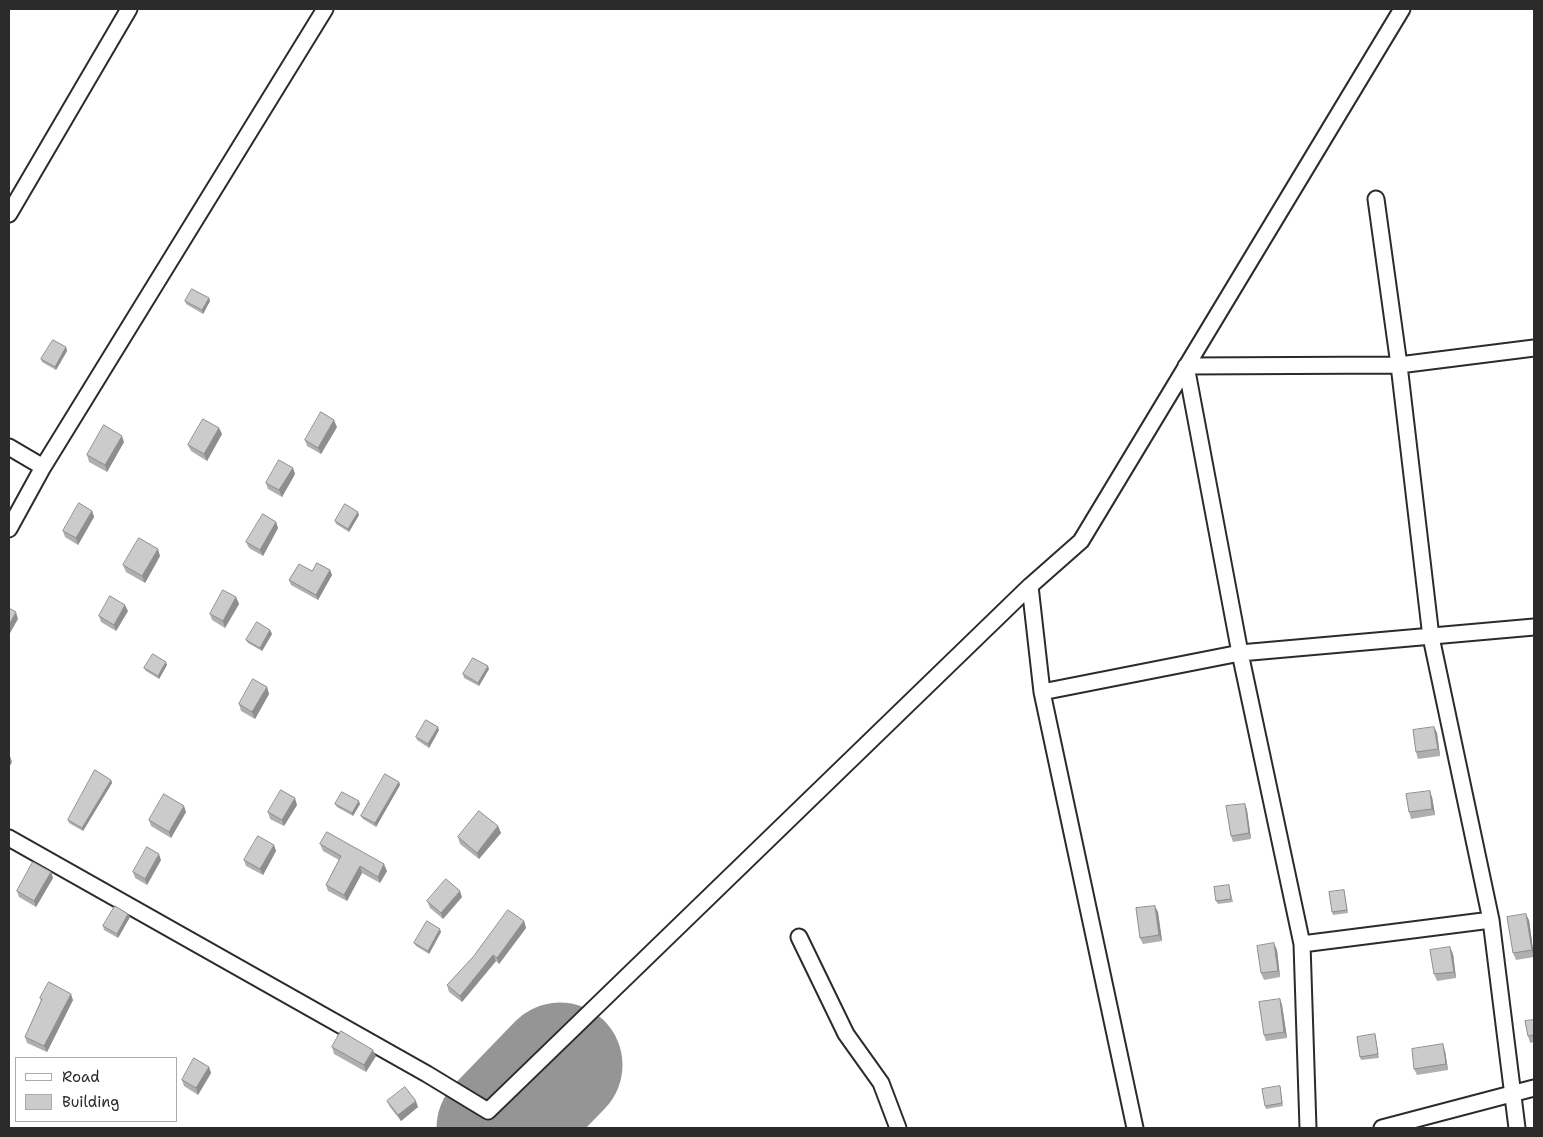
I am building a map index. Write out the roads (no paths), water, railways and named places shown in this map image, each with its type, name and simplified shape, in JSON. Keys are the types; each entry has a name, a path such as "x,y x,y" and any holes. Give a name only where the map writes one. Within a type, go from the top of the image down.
{"street":[{"path":"9,214 129,9"},
{"path":"9,529 43,467 326,9"},
{"path":"9,838 427,1074 488,1111 1030,586 1081,540 1402,9"},
{"path":"1376,199 1399,364 1431,637 1491,920 1517,1128"},
{"path":"1186,366 1399,364 1534,348"},
{"path":"1186,366 1240,653 1302,944 1308,1128"},
{"path":"9,447 43,467"},
{"path":"1030,586 1042,692 1135,1128"},
{"path":"1042,692 1240,653 1534,627"},
{"path":"1302,944 1491,920"},
{"path":"799,937 846,1034 881,1083 898,1128"},
{"path":"1382,1128 1534,1088"}]}
